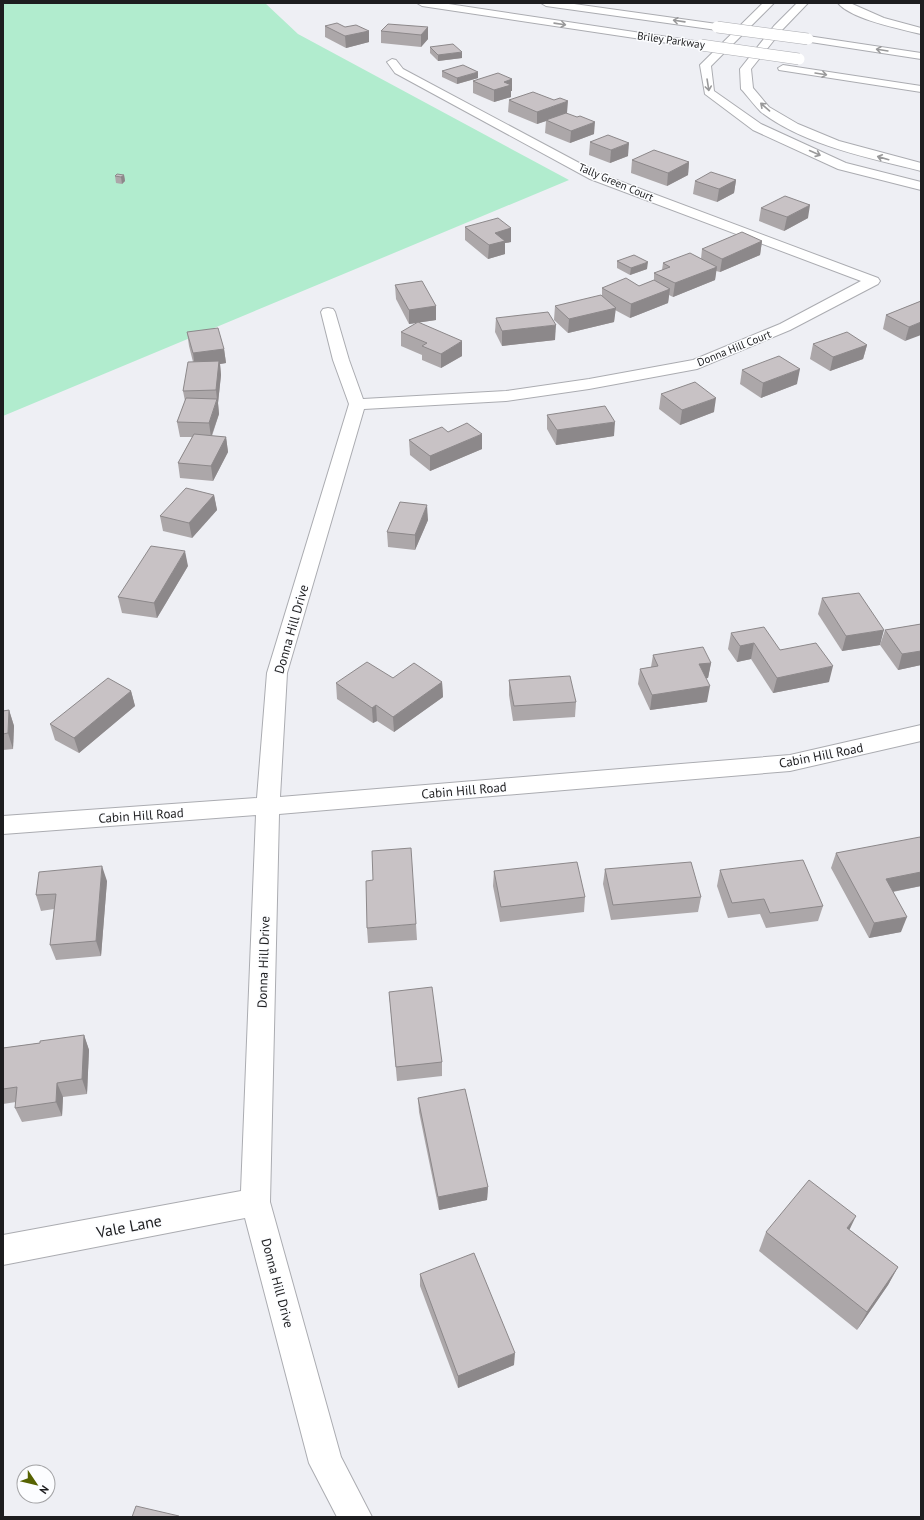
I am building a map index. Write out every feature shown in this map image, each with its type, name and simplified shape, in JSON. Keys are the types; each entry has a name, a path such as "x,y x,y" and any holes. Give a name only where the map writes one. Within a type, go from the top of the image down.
{"main road":[{"name":"Briley Parkway","path":"422,3 851,67"},
{"name":"Briley Parkway","path":"546,3 921,56"},
{"path":"769,3 705,64 709,92 757,127 842,166 921,186"},
{"path":"803,3 778,28 745,69 747,89 765,109 794,127 835,144 921,167"},
{"path":"843,3 852,9 874,18 921,31"},
{"path":"466,10 501,22 636,46"},
{"path":"702,56 724,60"},
{"name":"Tally Green Court","path":"392,62 399,71 594,176 831,266"},
{"path":"738,62 761,65"},
{"path":"779,68 921,89"},
{"name":"Donna Hill Court","path":"357,404 506,396 589,384 697,364 785,327 873,282 831,266"},
{"path":"328,312 341,360 357,404"},
{"name":"Donna Hill Drive","path":"355,1517 326,1463 255,1202 268,806 277,673 357,404"},
{"name":"Cabin Hill Road","path":"3,825 268,806 790,764 921,734"},
{"name":"Vale Lane","path":"3,1250 255,1202"}],"green space":[{"path":"3,3 265,3 298,34 569,180 3,416"}],"building":[{"path":"337,23 345,27 356,25 369,31 345,36 325,26"},
{"path":"388,24 428,27 421,35 381,31"},
{"path":"453,44 462,52 438,55 430,47"},
{"path":"463,65 478,72 457,78 442,71"},
{"path":"498,73 512,79 504,82 511,85 494,90 473,81"},
{"path":"533,92 554,100 560,98 568,101 537,112 509,100"},
{"path":"566,113 577,117 580,116 595,122 571,131 546,120"},
{"path":"608,135 629,143 611,150 590,142"},
{"path":"654,150 689,162 668,173 632,160"},
{"path":"711,172 736,180 719,189 695,181"},
{"path":"117,174 124,175 121,177 115,176"},
{"path":"785,196 810,205 787,217 761,208"},
{"path":"498,218 511,228 495,233 505,241 489,245 465,227"},
{"path":"742,232 762,241 722,259 702,249"},
{"path":"690,253 717,267 675,283 654,273 670,267 663,263"},
{"path":"634,255 648,262 631,268 617,261"},
{"path":"626,278 639,286 654,280 670,289 631,304 602,288"},
{"path":"422,281 436,306 409,310 395,285"},
{"path":"601,295 616,308 569,319 555,306"},
{"path":"921,301 921,322 909,327 886,315"},
{"path":"548,312 556,325 502,331 496,318"},
{"path":"418,322 462,341 441,354 422,346 427,343 401,332"},
{"path":"218,328 224,349 193,353 187,332"},
{"path":"847,332 867,345 833,357 813,344"},
{"path":"779,356 800,369 763,383 742,370"},
{"path":"219,361 216,390 183,391 188,362"},
{"path":"695,382 716,398 682,410 661,394"},
{"path":"186,398 217,399 209,423 177,422"},
{"path":"605,406 615,422 557,430 547,415"},
{"path":"467,423 482,434 430,456 409,440 442,427 448,432"},
{"path":"194,434 226,437 211,466 178,463"},
{"path":"186,488 214,495 189,523 160,516"},
{"path":"400,502 427,505 415,535 387,532"},
{"path":"151,546 185,551 154,603 118,597"},
{"path":"859,593 884,630 846,636 822,598"},
{"path":"921,624 921,651 902,654 885,630"},
{"path":"764,627 780,650 816,643 833,666 777,678 754,643 740,646 731,633"},
{"path":"703,647 711,663 699,664 710,686 652,695 640,669 658,666 653,655"},
{"path":"367,662 393,678 414,663 442,682 393,717 376,705 372,708 336,683"},
{"path":"570,676 576,702 514,706 509,680"},
{"path":"108,678 131,691 74,738 50,724"},
{"path":"9,710 8,733 3,734 3,711"},
{"path":"920,837 921,872 886,879 907,917 874,923 836,853"},
{"path":"411,848 416,924 367,928 366,881 373,880 372,851"},
{"path":"803,860 823,906 770,913 764,899 732,903 720,870"},
{"path":"577,862 585,897 501,907 494,871"},
{"path":"691,862 701,897 613,905 605,869"},
{"path":"102,866 96,941 50,945 56,894 36,895 39,872"},
{"path":"432,987 442,1062 396,1067 389,992"},
{"path":"84,1035 82,1079 57,1083 56,1102 15,1108 17,1087 3,1089 3,1048"},
{"path":"465,1089 488,1187 438,1197 418,1098"},
{"path":"809,1180 856,1216 847,1228 898,1267 867,1312 766,1232"},
{"path":"474,1253 515,1353 458,1376 420,1274"},
{"path":"136,1506 179,1516 132,1517"}]}
